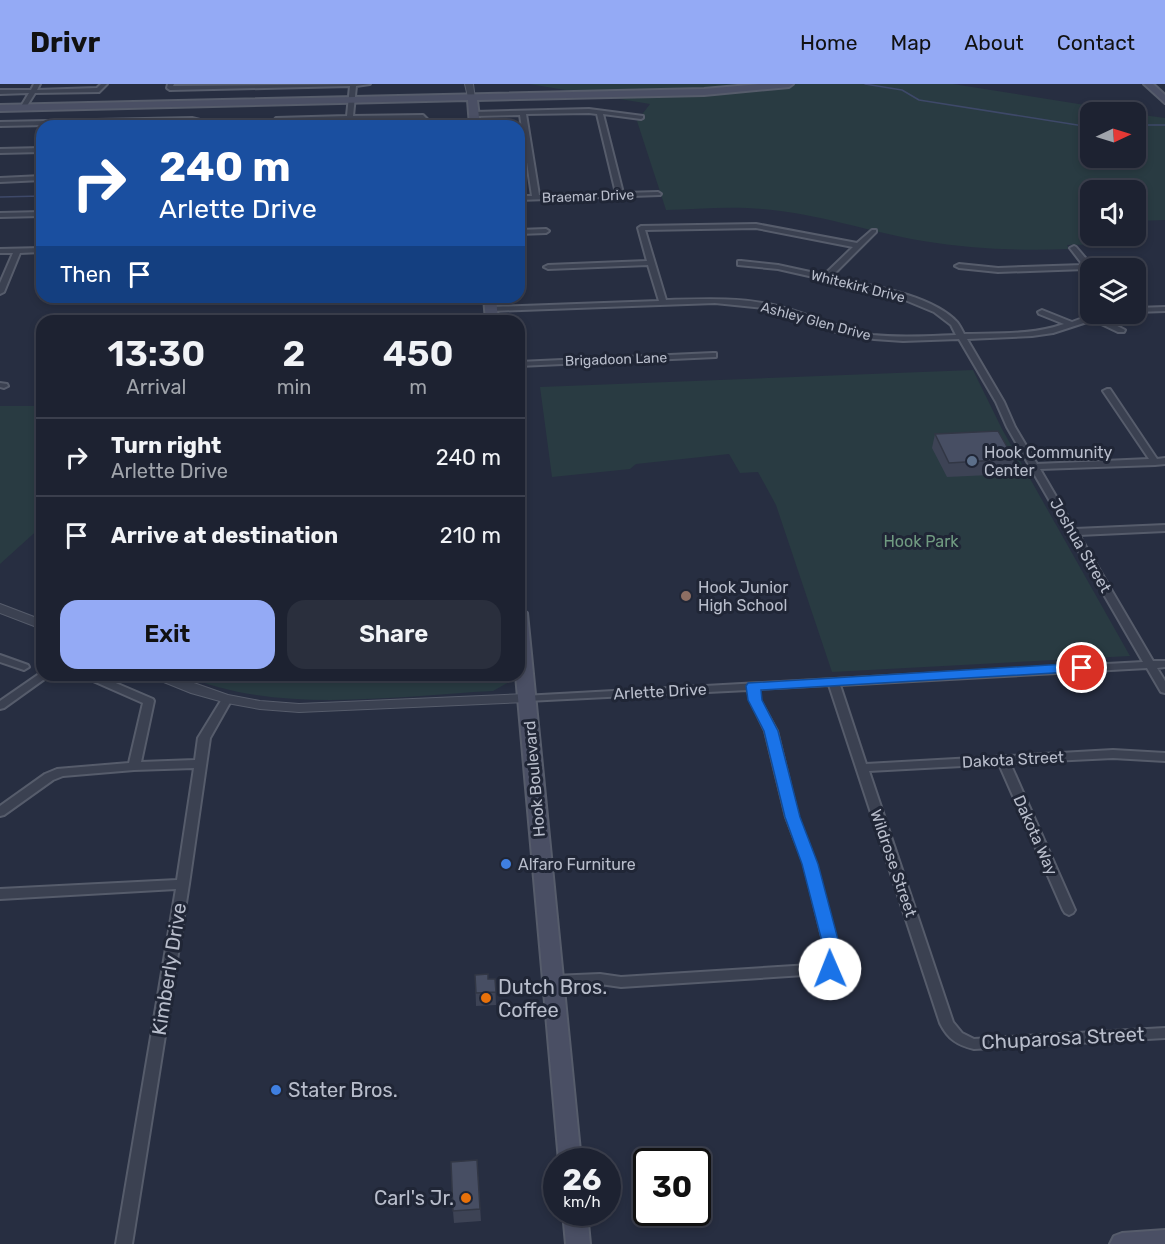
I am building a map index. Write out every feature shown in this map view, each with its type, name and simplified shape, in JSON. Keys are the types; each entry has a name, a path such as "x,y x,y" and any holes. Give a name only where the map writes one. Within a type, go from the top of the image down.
{"main road":[{"path":"0,108 704,92 789,84"},
{"path":"1148,84 1165,100"},
{"path":"1159,84 1165,90"},
{"path":"472,97 474,120"},
{"name":"Hook Boulevard","path":"525,677 569,1148"},
{"path":"576,1226 578,1244"},
{"path":"1122,1244 1165,1240"}],"street":[{"path":"23,108 37,84"},
{"path":"350,120 353,84"},
{"path":"170,86 367,84"},
{"path":"469,84 472,97"},
{"path":"0,92 101,87"},
{"path":"474,114 599,111 641,117"},
{"path":"599,111 620,195"},
{"path":"523,113 524,120"},
{"path":"312,120 350,117 423,117 425,120"},
{"path":"0,124 36,124"},
{"path":"525,126 536,198"},
{"path":"0,151 36,150"},
{"path":"0,180 36,178"},
{"name":"Braemar Drive","path":"525,198 658,194"},
{"path":"0,215 36,214"},
{"path":"663,302 641,228 756,226 859,246"},
{"path":"525,232 546,231"},
{"path":"826,277 874,231"},
{"path":"1074,248 1082,258"},
{"path":"0,292 17,250"},
{"path":"0,251 36,250"},
{"path":"548,267 652,263"},
{"name":"Whitekirk Drive","path":"741,263 778,267 895,293 927,305 947,317 962,337"},
{"path":"959,267 998,270 1080,268"},
{"name":"Ashley Glen Drive","path":"491,309 715,301 766,306 806,316 838,330 874,338 1032,334 1080,321"},
{"path":"1146,310 1165,309"},
{"path":"1042,312 1072,325"},
{"path":"1108,324 1121,330"},
{"name":"Joshua Street","path":"962,337 1165,690"},
{"name":"Brigadoon Lane","path":"525,364 713,355"},
{"path":"1107,392 1160,462"},
{"path":"1035,467 1160,462"},
{"path":"1073,532 1165,528"},
{"path":"0,608 36,623"},
{"path":"0,658 24,667"},
{"name":"Arlette Drive","path":"174,681 227,699 260,705 299,708 1165,664"},
{"path":"0,706 36,681"},
{"path":"102,681 149,701 134,766"},
{"name":"Wildrose Street","path":"832,681 947,1023 961,1041"},
{"path":"553,981 600,979 621,982 830,969 835,962 810,864 792,817 771,731 755,700 753,686"},
{"name":"Kimberly Drive","path":"124,1244 183,884 204,738 227,699"},
{"name":"Dakota Street","path":"862,768 1113,754 1165,757"},
{"name":"Dakota Way","path":"1004,760 1070,910"},
{"path":"0,812 49,777 61,772 200,764"},
{"path":"0,894 183,884"},
{"name":"Chuparosa Street","path":"961,1041 974,1044 1165,1033"}],"green space":[{"path":"529,84 953,84 1080,104 1080,168 1146,168 1146,115 1165,118 1165,220 1146,221 1146,180 1080,180 1080,245 1067,245 1070,249 960,246 923,241 823,219 762,209 666,210 637,121 650,104"},
{"name":"Hook Park","path":"973,370 1002,429 1130,656 832,672 776,505 758,472 740,473 729,454 636,464 630,469 552,477 540,387"},
{"path":"0,406 36,406 36,531 0,564"},
{"path":"202,681 509,681 493,691 336,700 257,695"}],"building":[{"path":"998,431 1014,459 949,463 935,434"},
{"path":"488,974 488,979 495,979 496,992 476,993 475,975"},
{"name":"Carl's Jr.","path":"477,1160 480,1209 453,1211 451,1162"}],"waterway":[{"path":"865,84 902,90 919,100 1080,125"},
{"path":"1146,125 1165,125"},
{"path":"0,197 36,196"}],"place":[{"name":"Hook Community Center","path":"972,461"},
{"name":"Hook Junior High School","path":"686,596"},
{"name":"Alfaro Furniture","path":"506,864"},
{"name":"Dutch Bros. Coffee","path":"486,998"},
{"name":"Stater Bros.","path":"276,1090"},
{"name":"Carl's Jr.","path":"466,1198"}],"route":[{"path":"830,969 835,962 810,864 792,817 771,731 755,700 753,686 1082,668"}]}
